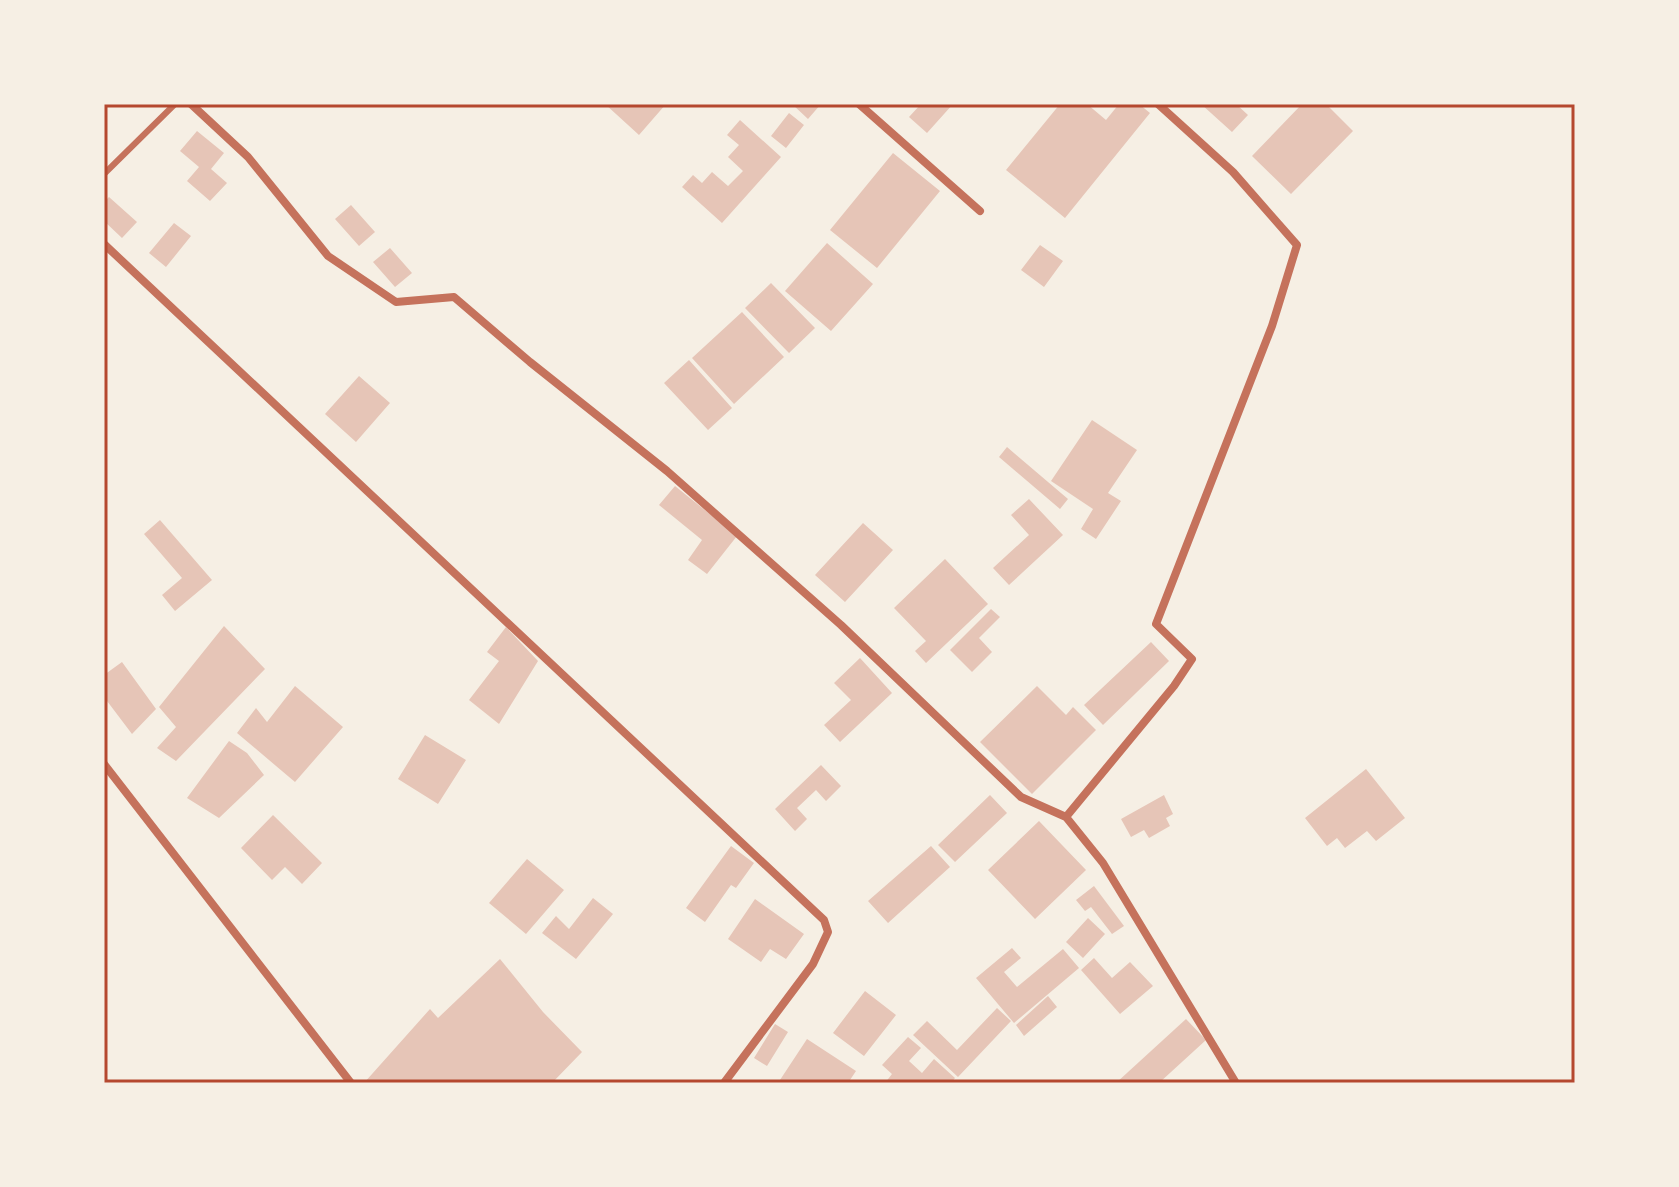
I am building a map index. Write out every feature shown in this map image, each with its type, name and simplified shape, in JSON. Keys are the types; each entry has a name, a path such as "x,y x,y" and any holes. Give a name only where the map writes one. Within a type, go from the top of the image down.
{"street":[{"path":"191,104 248,157 328,256 396,302 454,297 678,481 841,625 1021,797 1066,817 1103,863 1236,1083"},
{"path":"859,104 980,211"},
{"path":"1066,817 1174,686 1192,659 1156,624 1272,326 1297,245 1233,172 1158,104"},
{"path":"104,244 824,920 828,932 813,964 724,1083"},
{"path":"104,764 351,1083"}],"lane":[{"path":"104,174 175,104"}],"building":[{"path":"605,104 666,104 639,135"},
{"path":"792,104 821,104 808,119"},
{"path":"921,104 953,104 927,133 909,117"},
{"path":"1060,104 1087,104 1106,120 1119,104 1139,104 1150,113 1065,218 1006,170"},
{"path":"1201,104 1236,104 1248,115 1232,132"},
{"path":"1302,104 1326,104 1353,131 1291,194 1252,156"},
{"path":"789,113 804,125 786,148 771,136"},
{"path":"740,120 781,157 722,223 682,187 693,175 702,183 712,172 728,186 743,171 728,157 739,145 727,135"},
{"path":"197,131 224,153 211,169 227,183 210,201 187,181 199,167 180,151"},
{"path":"893,153 940,191 877,268 830,230"},
{"path":"109,197 137,222 122,238 104,221 104,202"},
{"path":"351,205 375,232 359,246 335,219"},
{"path":"174,223 191,236 166,267 149,253"},
{"path":"827,243 873,284 831,331 785,291"},
{"path":"1040,245 1063,261 1044,287 1021,270"},
{"path":"390,248 412,273 395,287 373,262"},
{"path":"771,283 815,328 789,353 745,308"},
{"path":"742,312 784,357 734,404 692,358"},
{"path":"689,360 732,408 708,430 664,383"},
{"path":"359,376 390,403 356,442 325,414"},
{"path":"1092,420 1137,450 1108,493 1121,501 1096,539 1081,529 1093,509 1051,481"},
{"path":"1007,447 1068,499 1060,509 999,457"},
{"path":"675,486 737,536 707,574 688,560 702,540 659,505"},
{"path":"1029,499 1063,535 1009,585 993,568 1029,535 1011,515"},
{"path":"160,520 212,580 175,611 162,595 182,578 144,534"},
{"path":"863,523 893,550 845,602 815,575"},
{"path":"945,559 988,604 926,663 915,651 926,641 894,608"},
{"path":"991,609 1000,617 979,638 992,652 972,672 950,650"},
{"path":"224,626 265,669 176,761 157,748 176,727 159,707"},
{"path":"506,627 538,661 499,724 469,700 499,661 487,652"},
{"path":"1151,642 1169,661 1103,725 1084,705"},
{"path":"860,658 892,693 840,742 824,725 851,700 834,683"},
{"path":"122,662 156,709 132,734 104,697 104,675"},
{"path":"295,686 343,727 295,782 237,733 256,708 267,722"},
{"path":"1037,686 1066,715 1073,707 1096,730 1032,794 980,742"},
{"path":"425,735 466,760 438,804 398,779"},
{"path":"229,741 247,753 264,775 219,818 187,798"},
{"path":"821,765 841,786 826,801 816,790 797,808 807,819 795,831 775,809"},
{"path":"1366,769 1405,818 1376,841 1367,831 1345,848 1337,838 1327,846 1305,818"},
{"path":"990,795 1007,813 955,862 938,845"},
{"path":"1164,795 1173,814 1166,818 1170,826 1149,838 1144,830 1131,837 1121,819"},
{"path":"273,815 322,863 302,884 285,867 272,880 241,848"},
{"path":"1039,821 1086,870 1035,919 988,870"},
{"path":"731,846 754,863 736,888 731,885 705,922 686,908"},
{"path":"931,846 950,867 888,923 868,901"},
{"path":"527,859 564,890 526,934 489,903"},
{"path":"1094,886 1124,926 1112,934 1091,907 1085,911 1076,900"},
{"path":"593,898 613,914 576,959 542,933 556,916 569,929"},
{"path":"755,899 804,934 786,959 770,949 761,962 728,939"},
{"path":"1088,918 1105,934 1083,958 1066,942"},
{"path":"1012,948 1021,958 1004,972 1017,987 1063,949 1079,968 1014,1023 976,978"},
{"path":"1094,958 1112,978 1130,962 1153,986 1120,1014 1081,970"},
{"path":"500,959 543,1012 582,1052 552,1083 364,1083 430,1009 438,1018"},
{"path":"865,991 896,1015 864,1056 833,1033"},
{"path":"1048,996 1057,1007 1024,1036 1016,1025"},
{"path":"997,1008 1011,1021 958,1077 913,1035 927,1021 957,1050"},
{"path":"1186,1019 1206,1040 1159,1083 1116,1083"},
{"path":"775,1024 788,1032 767,1066 754,1058"},
{"path":"908,1037 921,1048 909,1061 922,1073 934,1059 955,1078 951,1083 885,1083 892,1074 882,1065"},
{"path":"807,1039 856,1071 848,1083 778,1083"}]}
